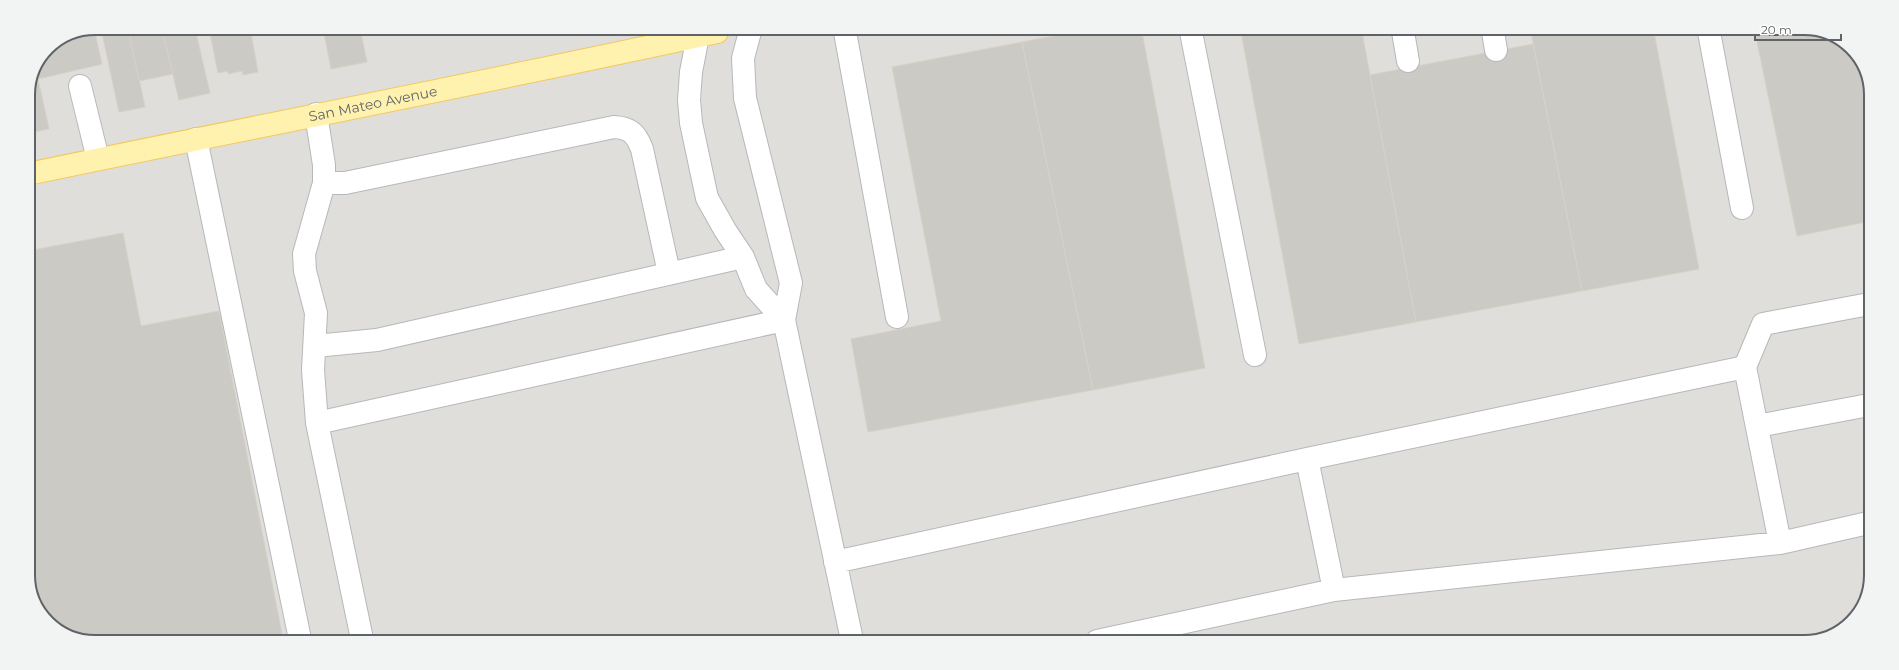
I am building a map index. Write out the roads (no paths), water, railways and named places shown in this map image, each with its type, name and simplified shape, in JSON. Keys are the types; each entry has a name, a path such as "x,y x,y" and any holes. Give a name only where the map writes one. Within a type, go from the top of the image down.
{"main road":[{"name":"San Mateo Avenue","path":"35,172 316,114 579,63 704,35"}],"lane":[{"path":"708,35 691,72 689,100 691,123 707,198 742,257 756,289 784,320"},
{"path":"749,35 743,58 745,98 791,283 784,320 851,635"},
{"path":"846,35 897,317"},
{"path":"1192,35 1255,355"},
{"path":"1404,35 1408,61"},
{"path":"1710,35 1742,208"},
{"path":"80,86 98,159"},
{"path":"316,114 324,165 324,182 304,254 305,271 316,313 312,370 318,423 361,635"},
{"path":"324,182 345,184 614,127 624,128 637,136 642,149 669,273"},
{"path":"196,139 299,635"},
{"path":"314,346 377,340 742,257"},
{"path":"1780,543 1745,366 1763,324 1864,305"},
{"path":"318,423 784,320"},
{"path":"835,562 1307,459 1745,366"},
{"path":"1757,426 1864,406"},
{"path":"1307,459 1334,590"},
{"path":"1125,635 1334,590 1780,543 1864,523"}]}
